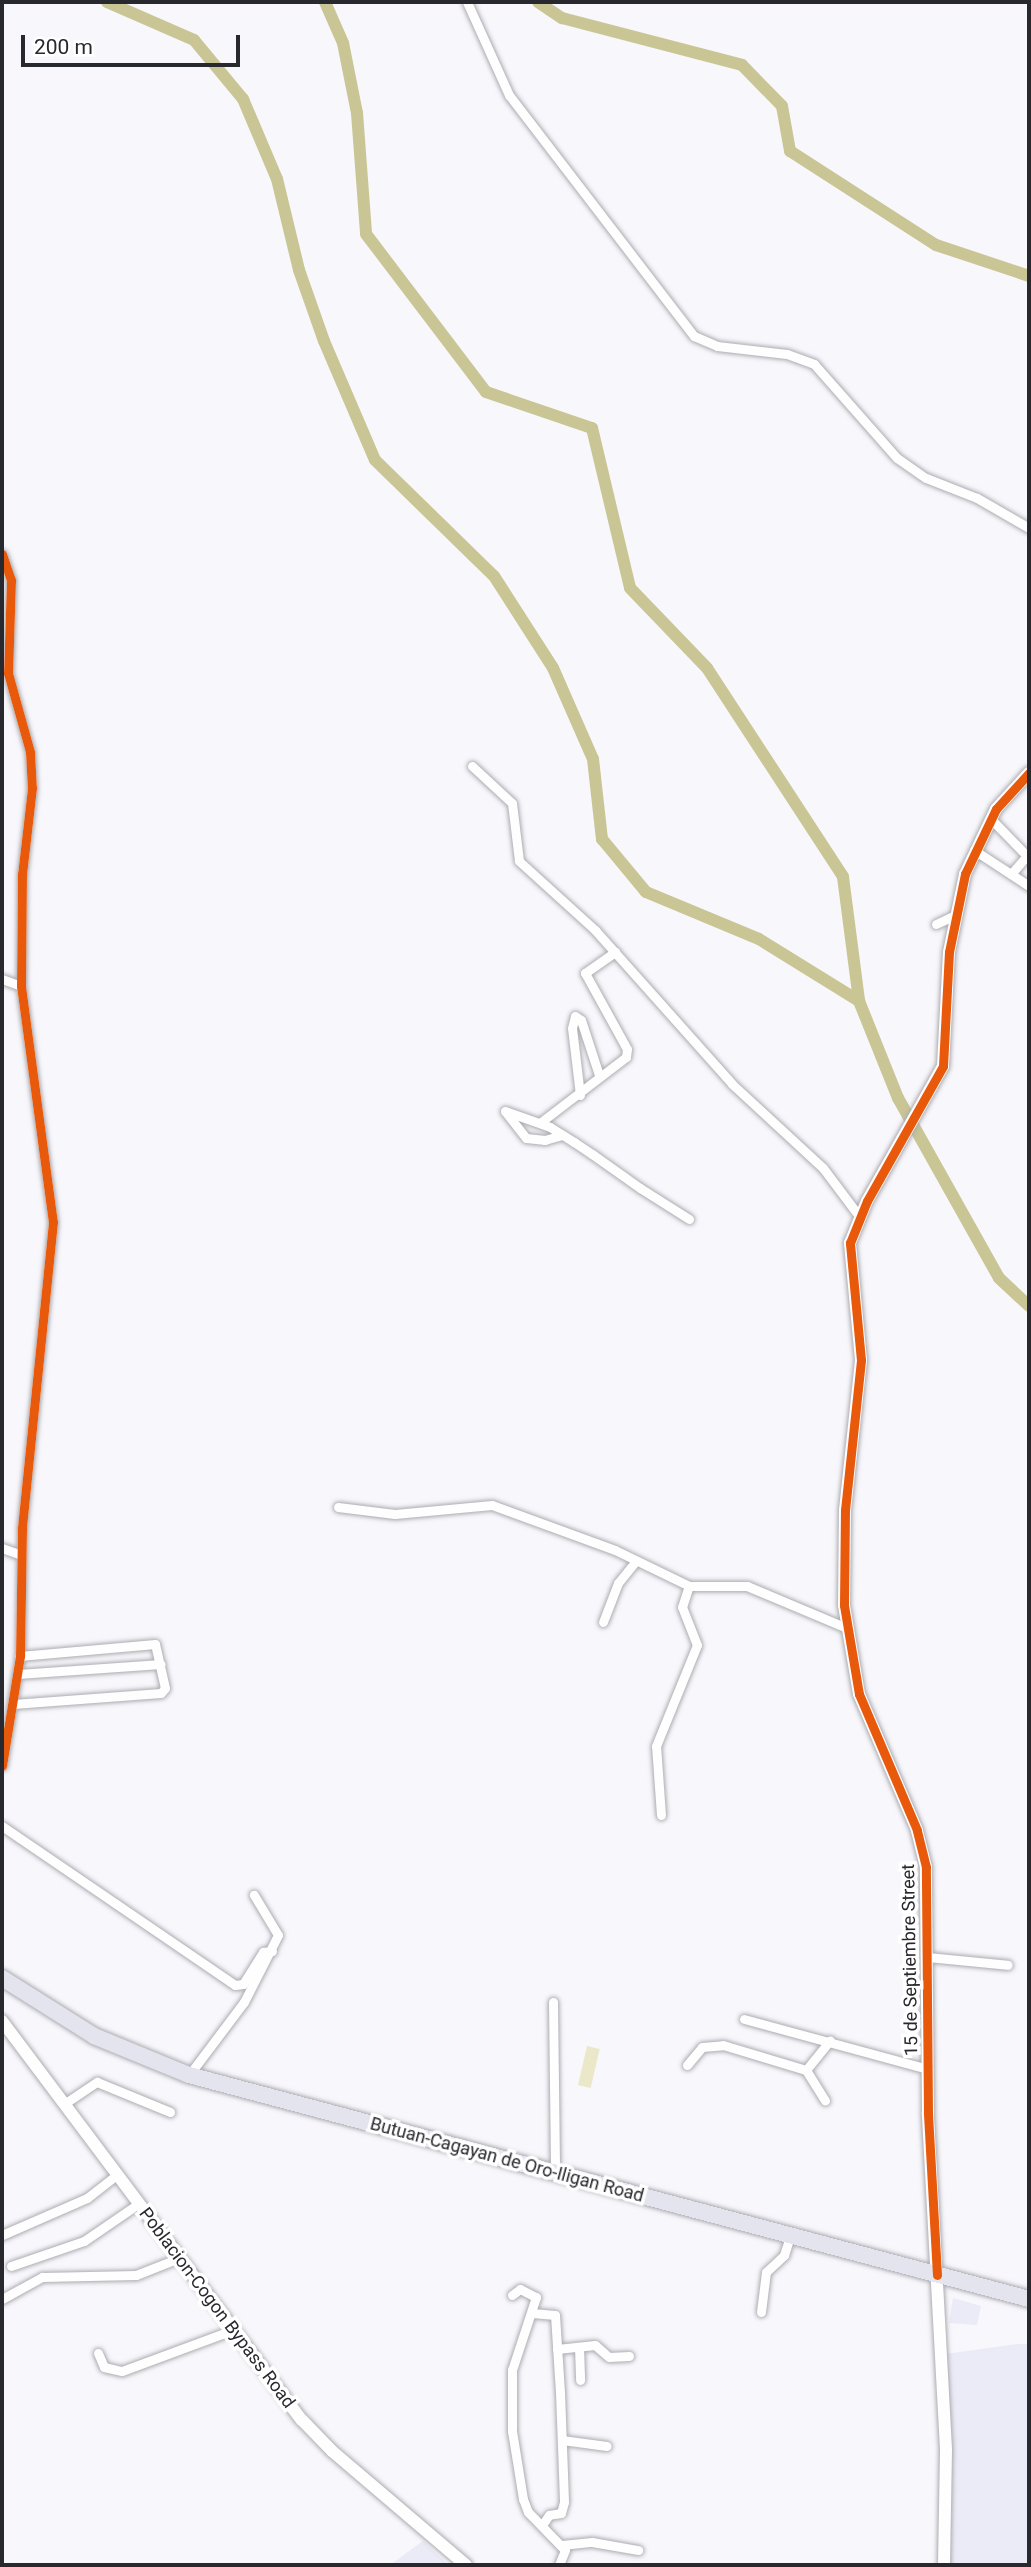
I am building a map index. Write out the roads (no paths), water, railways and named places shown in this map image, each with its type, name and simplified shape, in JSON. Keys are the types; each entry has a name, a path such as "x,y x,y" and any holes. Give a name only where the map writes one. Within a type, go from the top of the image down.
{"highway":[{"name":"Butuan-Cagayan de Oro-Iligan Road","path":"2,1978 94,2036 188,2075 1029,2300"}],"street":[{"path":"467,2 509,95 694,336 706,343 787,354 814,364 905,464 1029,528"},
{"path":"2,554 11,580 8,673 30,752 32,788 22,874 21,986 44,1133 53,1229 21,1555 20,1656 2,1766"},
{"path":"472,766 512,803 519,861 615,952 732,1084 823,1168 859,1216"},
{"name":"15 de Septiembre Street","path":"944,2565 946,2449 928,2068 927,1880 921,1843 859,1694 847,1628 844,1522 861,1360 850,1243 859,1216 929,1096 946,1055 955,915 974,850 990,818 1029,774"},
{"path":"990,818 1028,856 1011,874"},
{"path":"974,850 1029,886"},
{"path":"936,924 955,915"},
{"path":"541,1122 580,1095 599,1075 624,1060 628,1052 586,973 615,952"},
{"path":"2,979 21,986"},
{"path":"580,1095 572,1028 575,1016 581,1020 599,1075"},
{"path":"562,1135 545,1140 526,1138 505,1113 509,1110 541,1122 562,1135 689,1219"},
{"path":"338,1507 395,1514 492,1505 636,1561 689,1586 747,1586 847,1628"},
{"path":"2,1548 21,1555"},
{"path":"603,1622 618,1583 636,1561"},
{"path":"661,1815 656,1746 697,1645 682,1607 689,1586"},
{"path":"13,1704 160,1693 165,1688 158,1645 20,1656"},
{"path":"18,1674 161,1664"},
{"path":"2,1825 235,1984 243,1984 263,1952 272,1951"},
{"path":"188,2075 244,2002 278,1935 254,1895"},
{"path":"927,1957 1008,1965"},
{"path":"553,2002 555,2172"},
{"path":"744,2019 928,2068"},
{"name":"Poblacion-Cogon Bypass Road","path":"2,2021 233,2330 317,2437 466,2565"},
{"path":"806,2070 830,2040"},
{"path":"687,2065 702,2047 723,2045 806,2070 825,2100"},
{"path":"811,2081 817,2057"},
{"path":"64,2104 97,2082 170,2112"},
{"path":"2,2235 87,2198 117,2175"},
{"path":"11,2266 84,2241 138,2204"},
{"path":"761,2312 766,2272 782,2258 790,2236"},
{"path":"2,2299 42,2277 136,2275 179,2258"},
{"path":"512,2295 520,2289 536,2297 532,2313 525,2321 512,2370 512,2431 524,2504 562,2544 565,2554 559,2565"},
{"path":"532,2313 555,2315 562,2440 564,2505 561,2513 549,2515 542,2525"},
{"path":"98,2353 104,2367 122,2371 233,2330"},
{"path":"556,2349 597,2346 609,2357 629,2356"},
{"path":"579,2347 580,2380"},
{"path":"562,2440 607,2446"},
{"path":"562,2544 592,2542 638,2550"}],"waterway":[{"path":"107,2 194,40 243,99 277,179 299,270 324,341 375,460 494,576 553,668 593,759 602,839 646,892 759,939 859,1001"},
{"path":"325,2 343,43 357,113 366,234 486,392 592,428 630,588 707,668 843,877 859,1001 898,1098 999,1278 1029,1306"},
{"path":"538,2 562,18 742,65 782,106 790,151 936,245 1029,276"}]}
